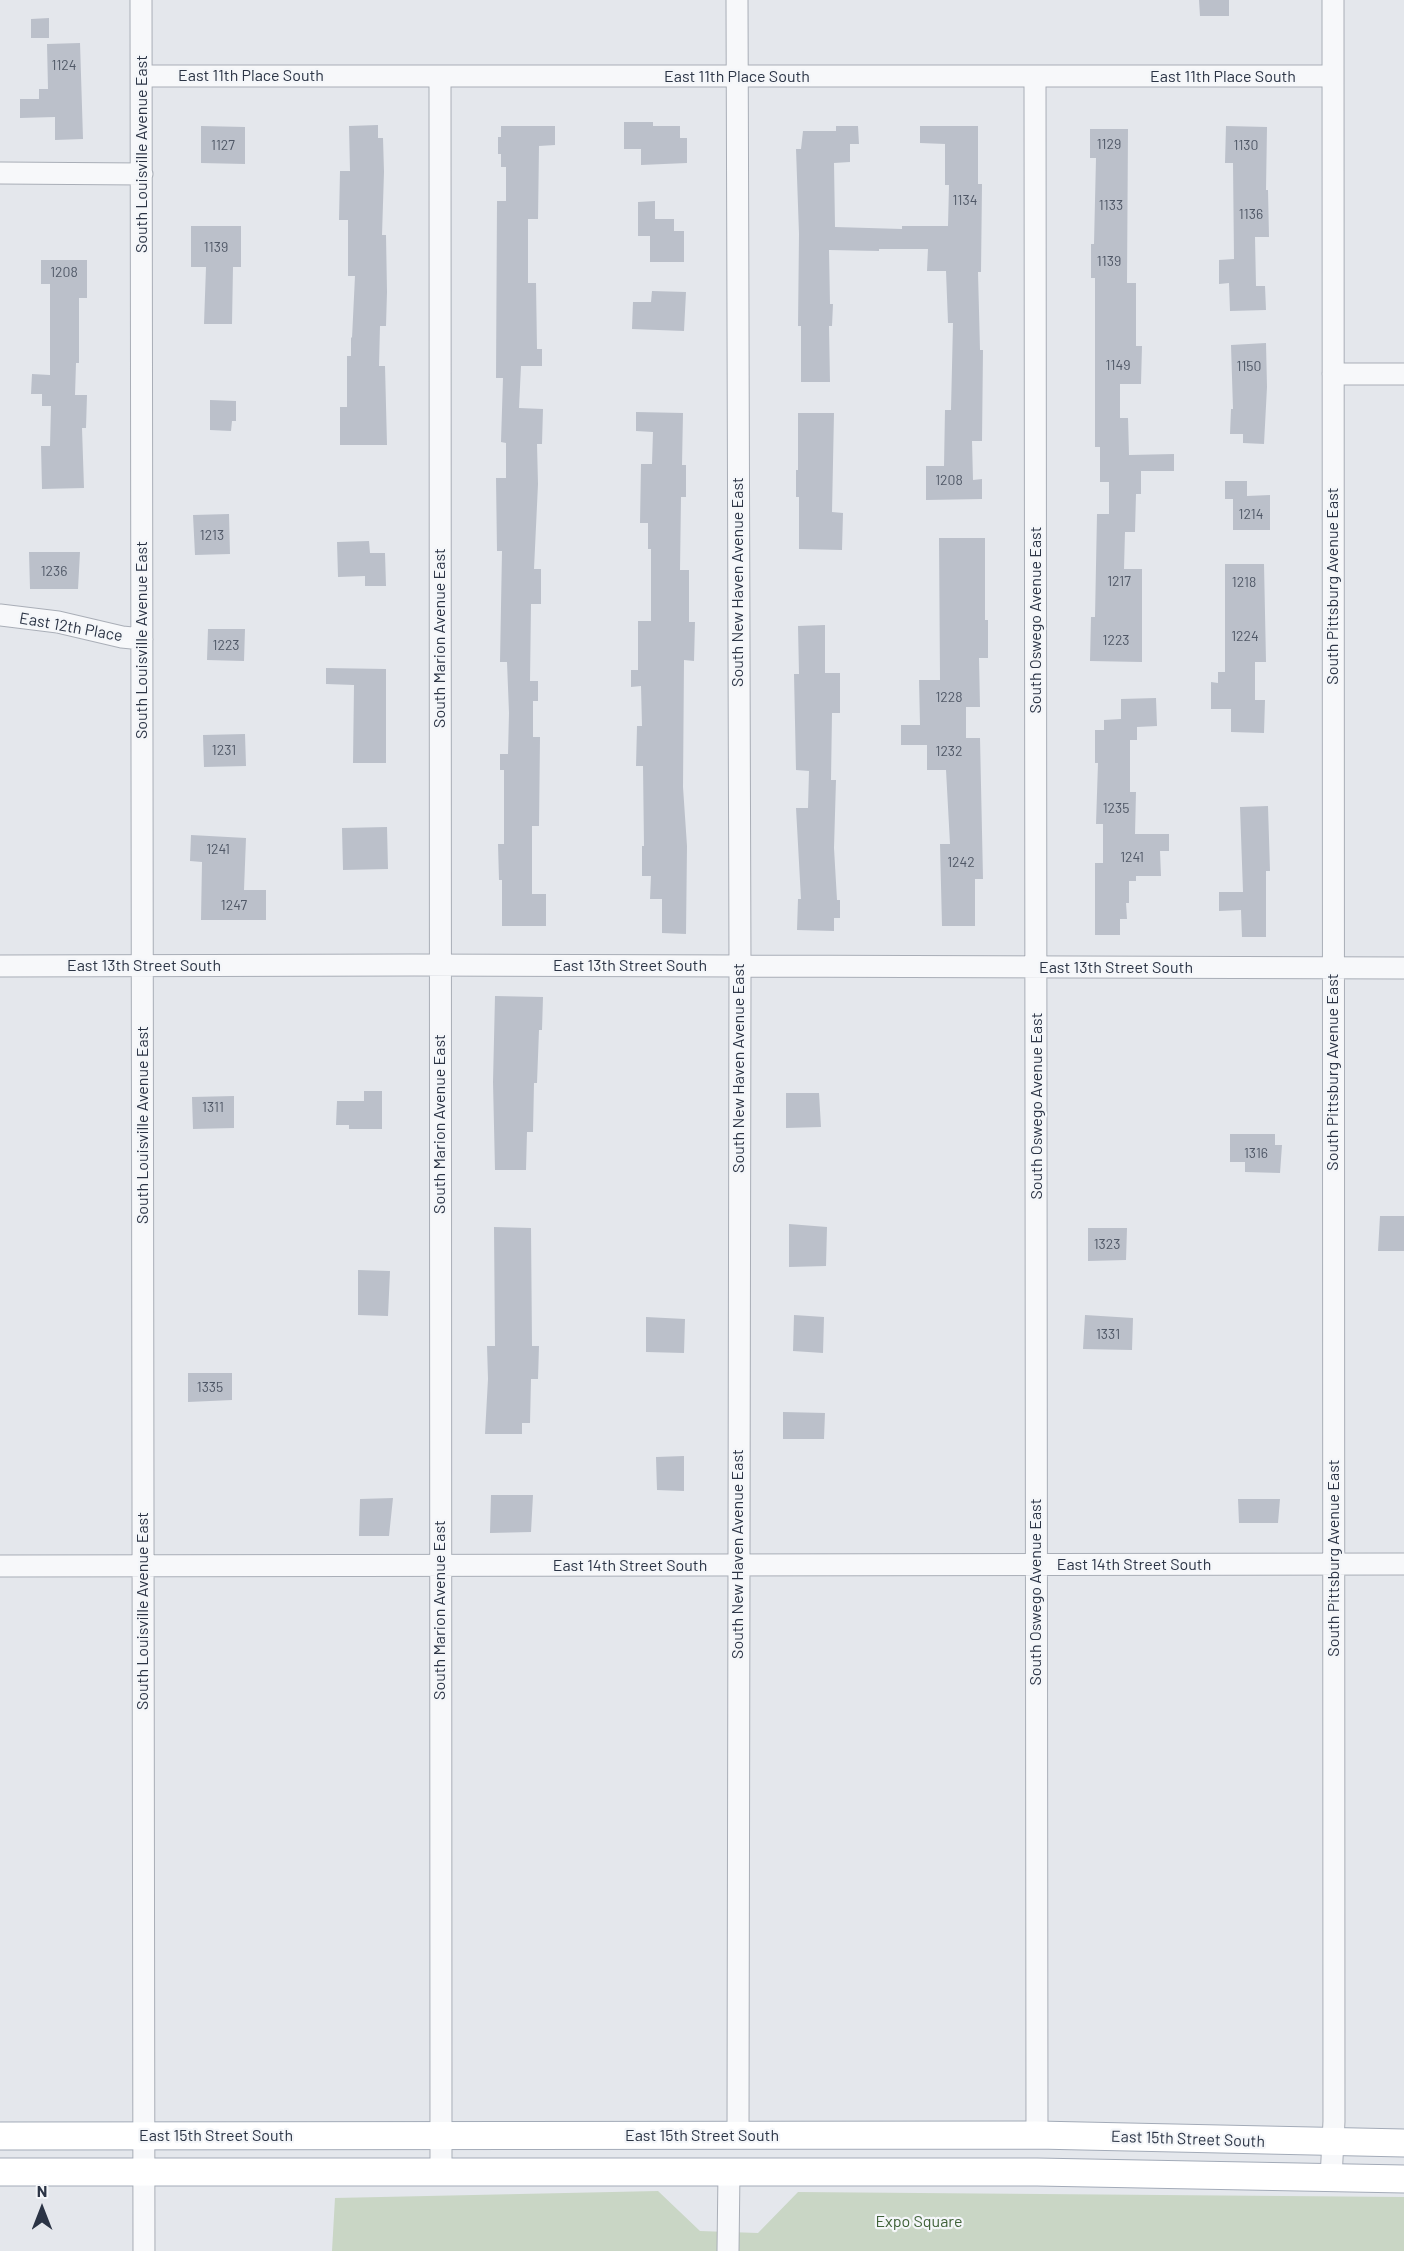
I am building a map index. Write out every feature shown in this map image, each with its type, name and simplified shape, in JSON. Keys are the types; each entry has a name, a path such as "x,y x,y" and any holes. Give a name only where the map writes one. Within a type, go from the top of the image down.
{"main road":[{"name":"East 15th Street South","path":"0,2136 1037,2135 1404,2143"},
{"path":"1037,2135 1037,2172"},
{"path":"729,2172 738,2136"},
{"path":"0,2172 1037,2172 1404,2179"}],"street":[{"name":"South Louisville Avenue East","path":"141,0 144,2251"},
{"name":"South New Haven Avenue East","path":"737,0 740,966 738,2136"},
{"name":"South Pittsburg Avenue East","path":"1331,2178 1334,1565 1333,0"},
{"name":"East 11th Place South","path":"142,76 1333,76"},
{"name":"South Marion Avenue East","path":"440,76 441,2171"},
{"name":"South Oswego Avenue East","path":"1035,77 1037,2135"},
{"path":"0,173 142,174"},
{"path":"1333,374 1404,374"},
{"name":"East 12th Place","path":"0,615 58,622 122,637 142,639"},
{"name":"East 13th Street South","path":"0,966 1404,968"},
{"name":"East 14th Street South","path":"0,1566 1404,1564"},
{"path":"728,2251 729,2172"}],"green space":[{"name":"Expo Square","path":"658,2191 700,2231 758,2233 798,2192 1404,2197 1404,2251 332,2251 335,2198"}],"building":[{"path":"1199,0 1229,0 1229,16 1200,16"},
{"path":"49,18 49,38 31,38 31,19"},
{"path":"80,43 83,139 55,140 55,117 20,118 20,99 39,99 39,89 48,89 47,44"},
{"path":"624,122 653,122 653,126 680,126 680,138 687,138 687,163 641,165 641,149 624,149"},
{"path":"378,125 378,138 383,138 382,235 386,235 387,292 386,326 380,326 379,366 385,366 387,445 340,445 340,407 347,407 347,356 351,356 355,276 348,276 348,220 339,220 340,171 350,171 349,126"},
{"path":"201,126 245,127 245,164 201,163"},
{"path":"501,126 555,126 555,145 539,146 538,219 528,219 528,283 536,283 537,349 542,349 542,366 521,366 519,408 543,409 542,444 537,444 538,484 534,569 541,569 541,604 531,604 530,681 538,681 538,701 533,701 533,737 540,737 539,826 532,826 532,894 546,894 546,926 502,926 502,880 499,880 498,844 504,844 504,770 500,770 500,754 508,754 509,713 507,662 500,662 502,551 497,551 496,478 506,478 506,443 501,442 503,378 496,378 497,201 506,201 506,167 501,167 501,154 498,154 498,137 501,137"},
{"path":"836,126 858,126 859,144 850,144 850,162 834,163 835,227 902,229 902,226 948,226 949,185 945,185 945,144 920,143 920,126 978,126 978,184 982,184 981,272 978,272 980,350 983,350 982,441 972,441 973,480 982,479 982,499 926,500 926,466 944,466 945,410 951,410 953,323 948,323 946,271 927,271 928,249 829,250 830,304 833,304 832,326 829,326 830,382 801,382 796,149 801,149 803,131 836,131"},
{"path":"1226,126 1267,127 1266,190 1268,190 1269,237 1255,237 1256,286 1265,286 1266,310 1230,311 1229,283 1219,284 1219,260 1234,259 1233,163 1225,163"},
{"path":"1090,129 1128,129 1127,283 1136,283 1136,346 1142,346 1141,384 1120,384 1120,418 1128,418 1129,455 1174,454 1174,471 1141,471 1141,494 1136,494 1135,532 1125,532 1124,569 1142,569 1142,662 1090,661 1091,617 1095,617 1097,514 1109,514 1109,482 1100,482 1100,447 1095,447 1095,278 1091,278 1091,244 1094,244 1096,158 1090,158"},
{"path":"655,201 655,219 674,219 674,231 684,231 684,262 650,262 650,236 638,236 638,202"},
{"path":"191,226 241,226 241,267 233,267 232,324 204,324 206,267 191,267"},
{"path":"41,260 87,260 87,298 79,298 79,363 76,363 75,395 87,395 86,428 82,428 84,488 42,489 41,446 50,446 51,406 42,406 42,394 31,394 32,374 50,375 50,284 41,284"},
{"path":"652,291 686,292 684,331 632,329 633,302 651,302"},
{"path":"1266,343 1267,387 1264,444 1243,443 1243,434 1230,434 1231,409 1233,409 1231,345"},
{"path":"210,400 236,401 236,421 232,421 231,431 210,430"},
{"path":"636,412 683,413 682,465 686,465 686,497 681,497 680,570 689,570 689,622 695,622 694,661 684,660 683,787 687,846 686,934 662,933 662,899 650,899 651,876 642,876 643,766 636,766 637,726 642,726 641,686 631,687 631,670 638,670 638,621 651,621 651,549 648,549 648,523 640,523 641,464 652,464 653,432 636,431"},
{"path":"798,413 834,413 832,512 843,513 842,550 799,549 799,497 796,497"},
{"path":"1225,481 1247,481 1247,496 1270,495 1270,530 1233,530 1233,499 1225,499"},
{"path":"229,514 230,554 195,555 193,515"},
{"path":"939,538 985,538 985,620 988,620 988,658 979,658 980,707 966,707 966,738 980,738 983,879 975,879 975,926 942,926 940,844 950,844 946,770 927,770 927,745 901,745 901,725 920,725 919,680 940,680"},
{"path":"369,541 370,553 385,553 386,586 365,586 365,576 338,577 337,542"},
{"path":"29,552 80,552 78,589 30,589"},
{"path":"1225,564 1264,564 1266,662 1255,662 1255,700 1265,700 1264,733 1231,732 1231,709 1211,709 1211,682 1218,683 1218,672 1225,672"},
{"path":"825,625 825,673 840,673 840,713 832,713 831,780 836,780 834,848 840,918 834,918 834,931 797,930 798,899 801,899 796,808 808,808 809,771 796,770 794,674 799,674 798,626"},
{"path":"208,629 245,629 244,661 207,660"},
{"path":"326,668 386,669 386,763 353,763 354,685 326,684"},
{"path":"1156,698 1157,726 1137,727 1137,740 1130,740 1130,792 1136,792 1135,834 1169,834 1169,851 1160,851 1161,876 1136,876 1136,881 1129,881 1129,903 1126,903 1127,919 1120,919 1120,935 1095,935 1095,863 1103,863 1103,824 1096,824 1098,763 1095,763 1095,730 1104,730 1104,720 1121,719 1121,699"},
{"path":"245,734 246,766 204,767 203,735"},
{"path":"1268,806 1270,871 1266,871 1266,937 1242,937 1241,910 1219,911 1219,892 1243,892 1240,807"},
{"path":"387,827 388,869 343,870 342,828"},
{"path":"191,835 246,838 244,890 266,890 266,920 201,920 202,862 190,861"},
{"path":"495,996 543,997 537,1083 534,1083 533,1132 527,1132 526,1170 495,1170 493,1082"},
{"path":"364,1091 382,1091 382,1129 349,1129 349,1125 336,1125 337,1101 364,1101"},
{"path":"786,1093 819,1093 821,1127 786,1128"},
{"path":"234,1096 234,1128 193,1129 192,1097"},
{"path":"1230,1134 1275,1134 1275,1145 1282,1145 1280,1173 1245,1172 1245,1162 1230,1162"},
{"path":"1380,1216 1404,1216 1404,1251 1378,1251"},
{"path":"789,1224 827,1227 826,1266 789,1267"},
{"path":"494,1227 531,1228 532,1346 539,1346 538,1379 531,1379 530,1423 522,1423 522,1434 485,1434 487,1346 495,1346"},
{"path":"1088,1228 1127,1228 1126,1260 1088,1261"},
{"path":"358,1270 390,1271 388,1316 358,1315"},
{"path":"794,1315 824,1317 823,1353 793,1351"},
{"path":"1085,1315 1133,1318 1132,1350 1083,1349"},
{"path":"646,1317 685,1319 684,1353 646,1352"},
{"path":"188,1373 232,1373 232,1400 188,1402"},
{"path":"783,1412 825,1413 824,1439 783,1439"},
{"path":"684,1456 684,1491 657,1490 656,1457"},
{"path":"491,1495 533,1495 531,1532 490,1533"},
{"path":"393,1498 389,1536 359,1536 360,1499"},
{"path":"1238,1499 1280,1499 1278,1523 1239,1523"}]}
